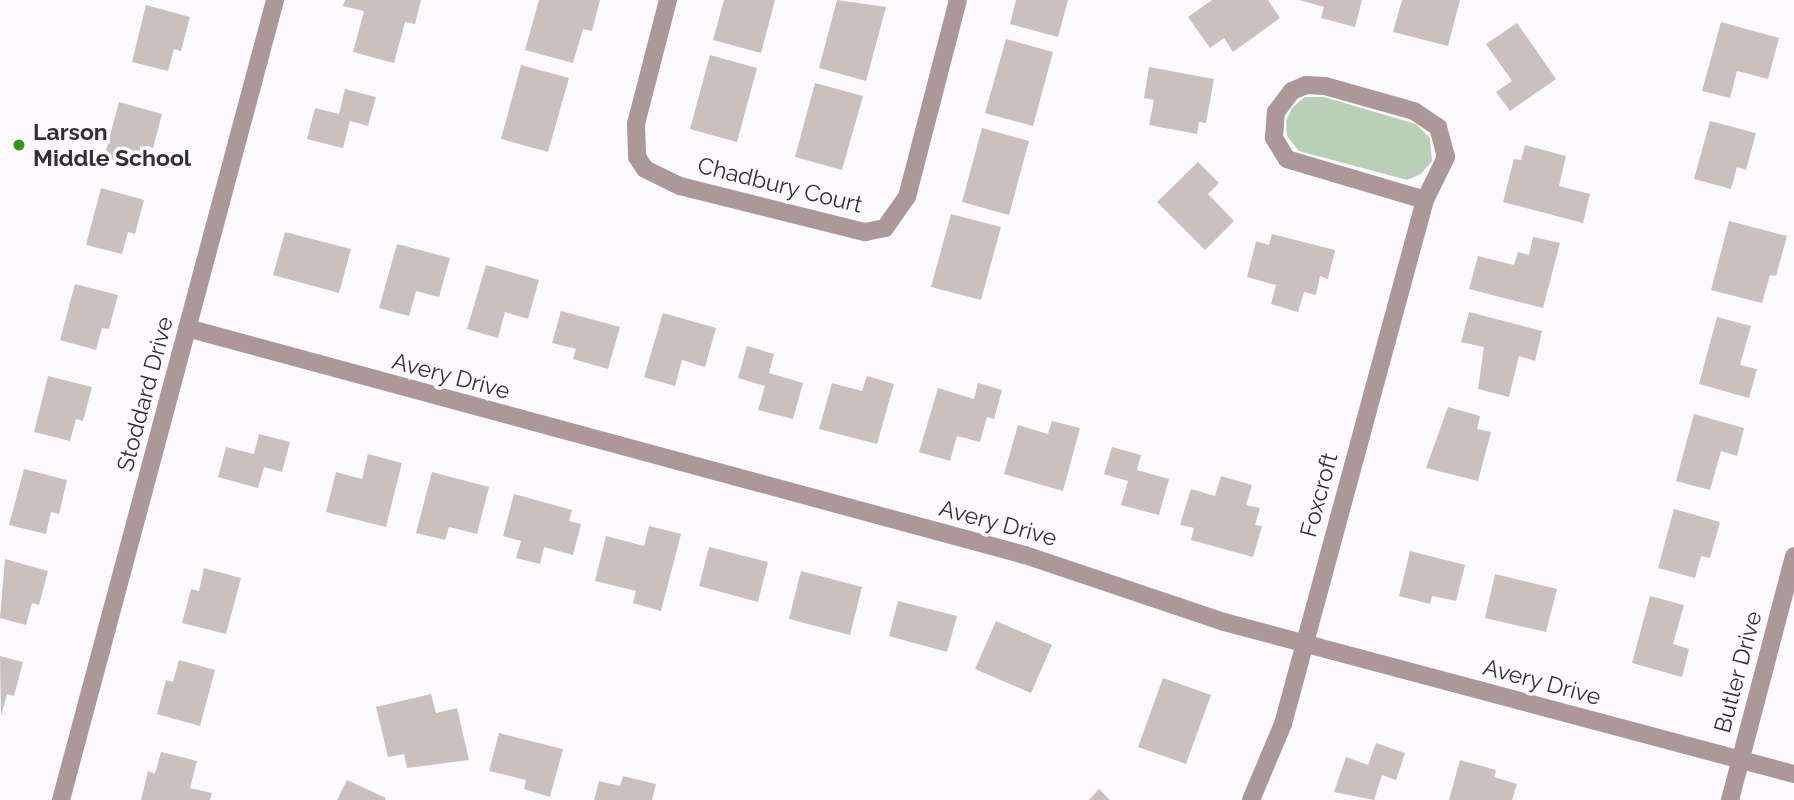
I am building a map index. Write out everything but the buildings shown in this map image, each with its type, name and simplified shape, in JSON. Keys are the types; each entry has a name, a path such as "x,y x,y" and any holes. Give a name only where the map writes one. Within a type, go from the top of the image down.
{"street":[{"name":"Stoddard Drive","path":"61,800 275,0"},
{"name":"Chadbury Court","path":"668,0 636,124 636,157 645,169 680,186 865,232 885,228 907,197 958,0"},
{"name":"Foxcroft","path":"1251,800 1283,724 1425,200 1446,156 1438,127 1426,117 1325,86 1306,85 1282,100 1273,127 1279,149 1287,159 1425,200"},
{"name":"Avery Drive","path":"187,328 1025,555 1200,615 1794,774"},
{"name":"Butler Drive","path":"1730,800 1794,556"}],"green space":[{"path":"1305,97 1324,97 1416,124 1430,138 1432,161 1421,174 1407,180 1299,151 1287,136 1286,121 1292,108"}],"place":[{"name":"Larson Middle School","path":"19,145"}]}
